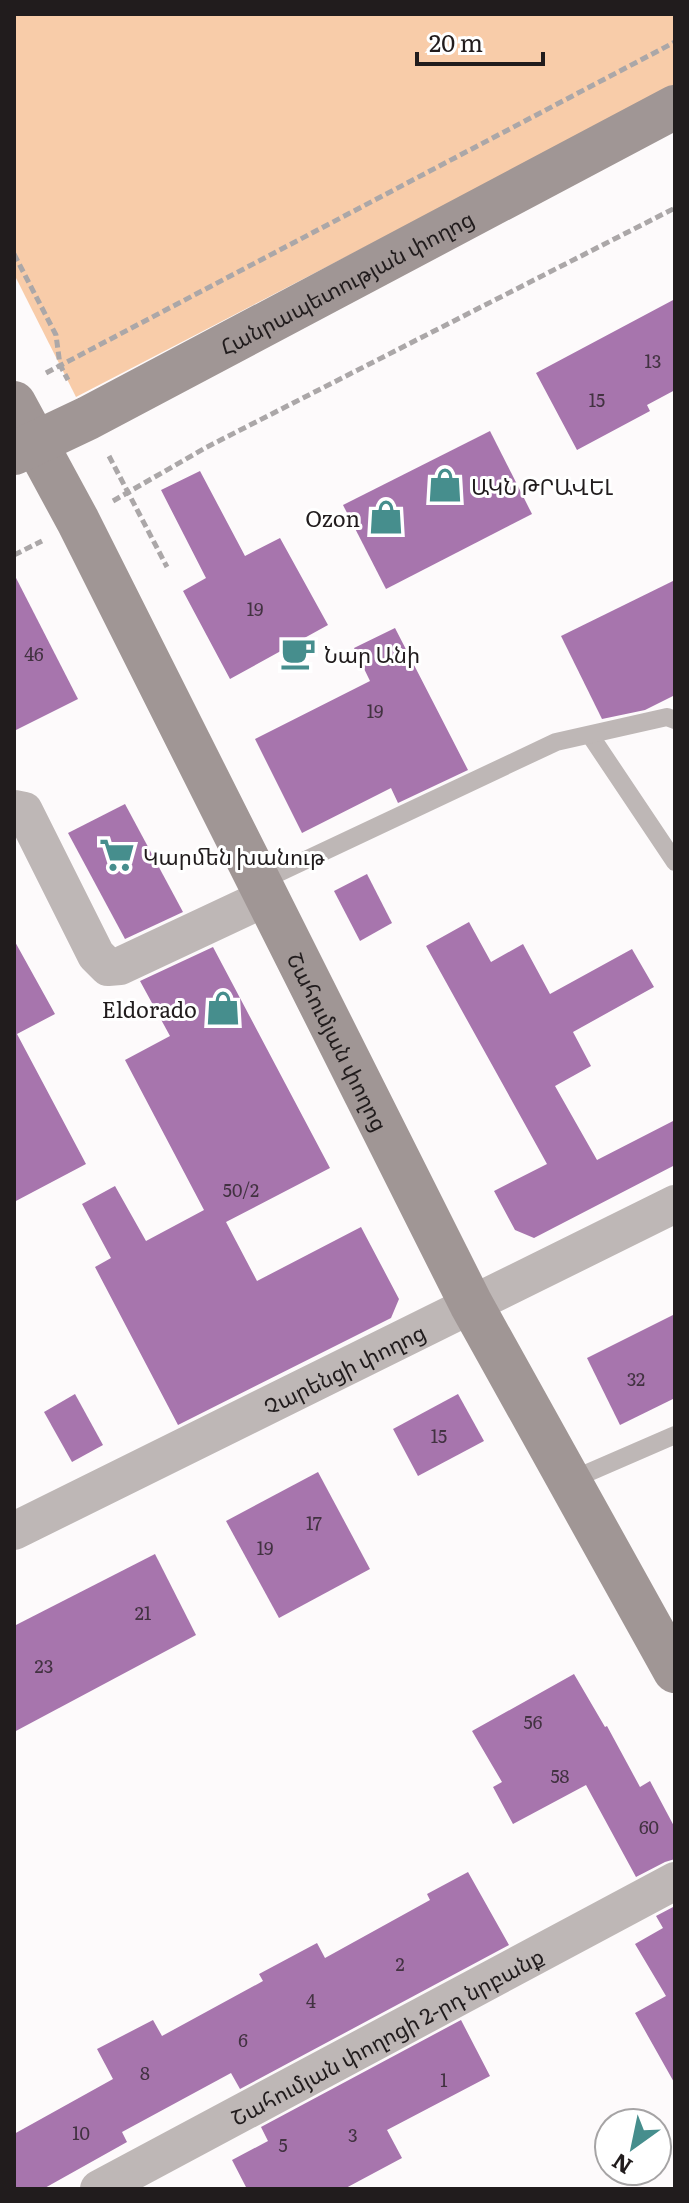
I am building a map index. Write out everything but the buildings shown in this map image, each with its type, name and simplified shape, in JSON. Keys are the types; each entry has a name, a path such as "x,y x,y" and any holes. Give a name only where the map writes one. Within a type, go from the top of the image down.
{"street":[{"name":"Հանրապետության փողոց","path":"25,448 88,418 675,107"},
{"name":"Շահումյան փողոց","path":"26,390 25,448 78,521 471,1304 675,1671"},
{"path":"14,809 24,811 96,955 108,967 120,966 263,889"},
{"name":"Չարենցի փողոց","path":"14,1531 675,1204"},
{"name":"Շահումյան փողոցի 2-րդ նրբանք","path":"99,2189 675,1881"}],"lane":[{"path":"263,889 556,742 667,717 675,720"},
{"path":"590,735 675,862"},
{"path":"569,1481 675,1435"}],"path":[{"path":"26,390 675,42"},
{"path":"205,448 675,208"}],"shaded area":[{"path":"14,14 675,14 675,86 76,397 14,274"}],"place":[{"name":"ԱԿՆ ԹՐԱՎԵԼ","path":"445,485"},
{"name":"Ozon","path":"386,517"},
{"name":"Նար Անի","path":"298,653"},
{"name":"Կարմեն խանութ","path":"117,855"},
{"name":"Eldorado","path":"223,1008"}]}
